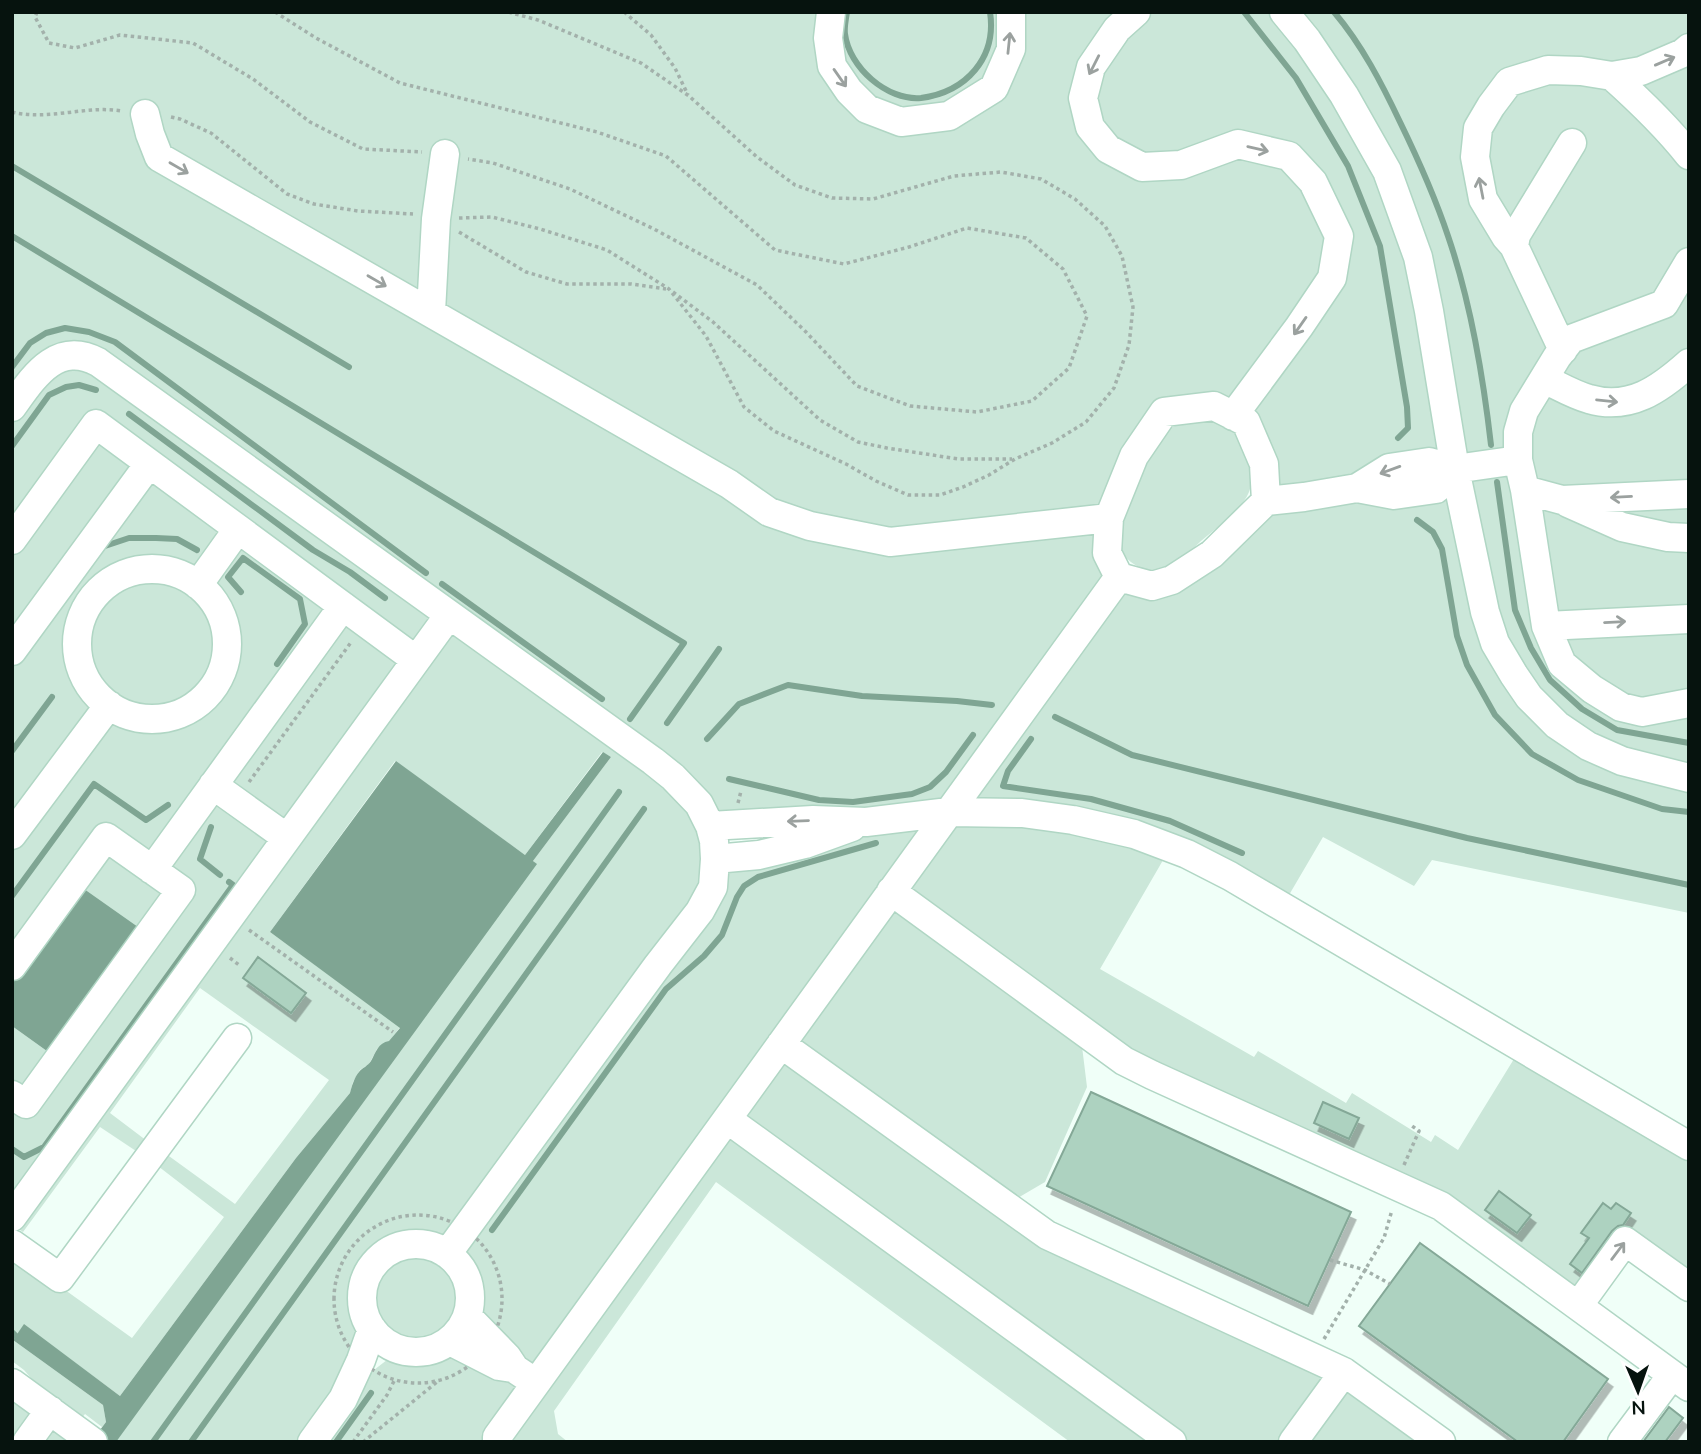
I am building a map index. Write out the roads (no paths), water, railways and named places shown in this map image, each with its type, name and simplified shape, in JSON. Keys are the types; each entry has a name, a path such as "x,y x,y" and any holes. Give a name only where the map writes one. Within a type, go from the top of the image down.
{"lane":[{"path":"831,12 828,38 832,66 849,91 867,109 901,122 949,116 994,88 1011,49 1011,12"},
{"path":"1136,12 1117,29 1091,67 1083,98 1090,127 1108,149 1142,167 1181,165 1238,144 1289,156 1313,181 1339,236 1332,278 1233,416"},
{"path":"1284,12 1307,40 1344,95 1387,171 1418,257 1455,470 1485,612 1495,643 1529,696 1557,725 1588,746 1622,761 1689,778"},
{"path":"1563,349 1514,246 1483,199 1475,157 1478,128 1509,82 1548,69 1612,76 1642,71 1689,48"},
{"path":"1612,76 1641,102 1689,155"},
{"path":"145,114 159,157 729,484 769,512 810,526 890,542 1109,518"},
{"path":"1514,246 1516,235 1572,143"},
{"path":"431,312 436,219 444,155"},
{"path":"1689,262 1679,281 1676,300 1571,339 1524,411 1518,432 1518,460 1546,626 1562,664 1621,707 1642,712 1689,703"},
{"path":"12,407 34,377 60,357 91,359 673,777 699,804 710,825 715,859 713,887 700,911 447,1254"},
{"path":"1544,379 1590,400 1617,403 1644,396 1689,363"},
{"path":"1266,501 1264,464 1246,422 1214,406 1164,412 1134,456 1109,518 1107,553 1119,577 1152,586 1172,580 1212,554 1266,501 1304,498 1357,488 1389,468 1429,462 1455,470 1518,460"},
{"path":"12,540 96,425 416,660"},
{"path":"12,651 149,464"},
{"path":"1525,490 1562,500 1622,527 1668,537 1689,538"},
{"path":"1562,500 1688,494"},
{"path":"198,584 238,529"},
{"path":"148,569 177,573 198,584 213,600 225,627 226,658 214,687 191,708 162,718 131,715 109,705 91,688 78,657 79,624 94,595 119,576 148,569"},
{"path":"497,1442 526,1376 727,1118 1119,577"},
{"path":"152,870 224,793 354,614"},
{"path":"12,1217 449,615"},
{"path":"1546,626 1689,619"},
{"path":"12,835 109,705"},
{"path":"224,793 287,838"},
{"path":"710,825 813,820 866,822 949,812 1021,813 1073,820 1134,834 1186,854 1230,876 1689,1146"},
{"path":"715,859 759,855 805,844 866,822"},
{"path":"12,966 106,837 181,890 26,1104 12,1095"},
{"path":"891,891 1124,1061 1441,1206 1680,1381 1622,1442"},
{"path":"12,1244 60,1278 237,1038"},
{"path":"781,1044 1047,1235 1344,1372 1441,1442"},
{"path":"727,1118 1172,1442"},
{"path":"1578,1306 1625,1241 1689,1287"},
{"path":"423,1244 442,1250 457,1262 467,1278 471,1297 468,1317 450,1341 433,1349 414,1352 395,1348 379,1337 367,1322 362,1303 363,1283 372,1266 386,1252 404,1245 423,1244"},
{"path":"468,1317 485,1348"},
{"path":"372,1329 376,1370"},
{"path":"450,1341 485,1348 507,1357 526,1376"},
{"path":"312,1442 343,1399 401,1349"},
{"path":"1293,1442 1344,1372"},
{"path":"12,1383 92,1441"},
{"path":"27,1442 50,1410"}],"waterway":[{"path":"847,12 845,31 848,46 862,70 872,80 895,94 921,98 952,88 975,70 988,44 990,12"},
{"path":"1244,12 1296,78 1348,166 1380,246 1407,407 1408,428 1398,438"},
{"path":"1334,12 1362,51 1386,93 1420,164 1443,221 1470,313 1491,445"},
{"path":"12,166 349,367"},
{"path":"12,236 684,643 630,719"},
{"path":"12,367 30,343 46,333 65,328 89,332 115,342 426,573"},
{"path":"12,446 49,395 66,387 79,385 96,390"},
{"path":"129,414 313,550 350,572 385,598"},
{"path":"1497,482 1515,610 1531,648 1550,680 1582,709 1617,730 1689,743"},
{"path":"1417,520 1433,532 1442,549 1457,636 1467,665 1495,715 1532,754 1578,780 1662,809 1689,812"},
{"path":"102,547 129,538 156,538 177,539 197,550"},
{"path":"241,592 228,577 243,558 300,599 305,624 277,664"},
{"path":"442,584 602,699"},
{"path":"667,723 719,649"},
{"path":"707,739 739,704 788,685 862,696 992,705"},
{"path":"12,751 52,697"},
{"path":"1055,717 1132,755 1467,838 1689,885"},
{"path":"729,779 819,800 853,802 912,794 930,787 946,772 973,735"},
{"path":"1031,739 1008,771 1003,786 1091,799 1170,821 1242,853"},
{"path":"12,896 94,784 146,820 168,805"},
{"path":"153,1442 619,792"},
{"path":"191,1442 644,809"},
{"path":"211,827 200,859 220,875"},
{"path":"492,1230 666,989 704,956 722,935 744,886 758,877 876,843"},
{"path":"12,1149 24,1157 44,1147 233,885 229,882"},
{"path":"12,1332 16,1336"},
{"path":"336,1442 371,1393"}]}
